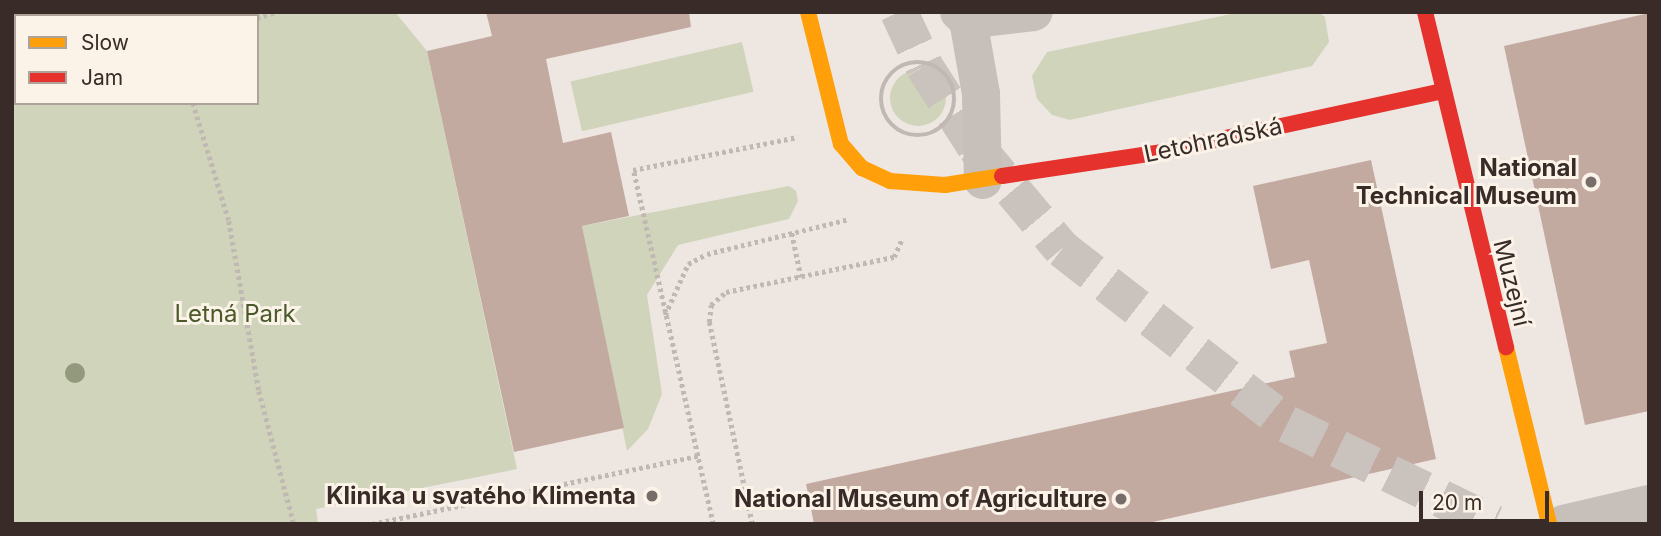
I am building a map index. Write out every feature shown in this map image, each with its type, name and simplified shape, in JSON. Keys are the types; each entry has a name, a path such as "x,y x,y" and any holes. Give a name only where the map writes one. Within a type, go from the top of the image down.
{"street":[{"path":"808,12 834,129"},
{"path":"983,180 985,125 964,16 1034,12"},
{"name":"Muzejní","path":"1425,12 1441,91 1549,524"},
{"name":"Letohradská","path":"834,129 862,168 891,181 945,185 1156,153 1441,91"},
{"path":"1563,524 1649,504"}],"path":[{"path":"908,62 936,66 953,86 955,99 949,120 929,135 901,133 884,115 881,91 886,79 908,62"},
{"path":"194,105 232,233 259,391 294,524"},
{"path":"713,524 633,170 834,129 884,115"},
{"path":"665,315 688,264 707,254 849,219"},
{"path":"792,233 800,277"},
{"path":"752,524 709,313 717,298 726,292 894,257 902,239"},
{"path":"372,524 698,456"}],"green space":[{"name":"Letná Park","path":"12,12 395,12 427,51 517,469 316,509 318,524 12,524"},
{"path":"1241,12 1318,12 1325,17 1329,42 1312,66 1070,120 1052,115 1037,99 1032,76 1047,52"},
{"path":"742,42 753,92 582,131 571,82"},
{"path":"913,70 923,70 938,78 944,87 944,109 938,118 923,126 913,126 895,114 890,103 890,93 902,75"},
{"path":"789,186 796,191 798,201 789,219 678,245 647,295 662,394 648,429 627,451 582,226"}],"building":[{"path":"486,12 689,12 691,27 546,59 563,143 611,132 629,216 582,226 624,428 514,452 427,51 492,36"},
{"name":"National Technical Museum","path":"1649,13 1649,411 1585,425 1504,46"},
{"path":"1371,160 1436,459 1144,524 814,524 806,484 1295,377 1289,351 1327,343 1309,260 1271,269 1253,186"}],"tunnel":[{"path":"899,12 924,66 976,147 1062,249 1287,424 1494,524"}],"traffic: slow":[{"path":"808,12 841,144 862,168 890,181 945,185 1002,176"},
{"path":"1506,347 1549,524"}],"traffic: jam":[{"path":"1425,12 1506,347"},
{"path":"1002,176 1156,153 1442,91"}],"place":[{"name":"National Technical Museum","path":"1591,182"},
{"name":"Klinika u svatého Klimenta","path":"652,496"},
{"name":"National Museum of Agriculture","path":"1121,499"}]}
